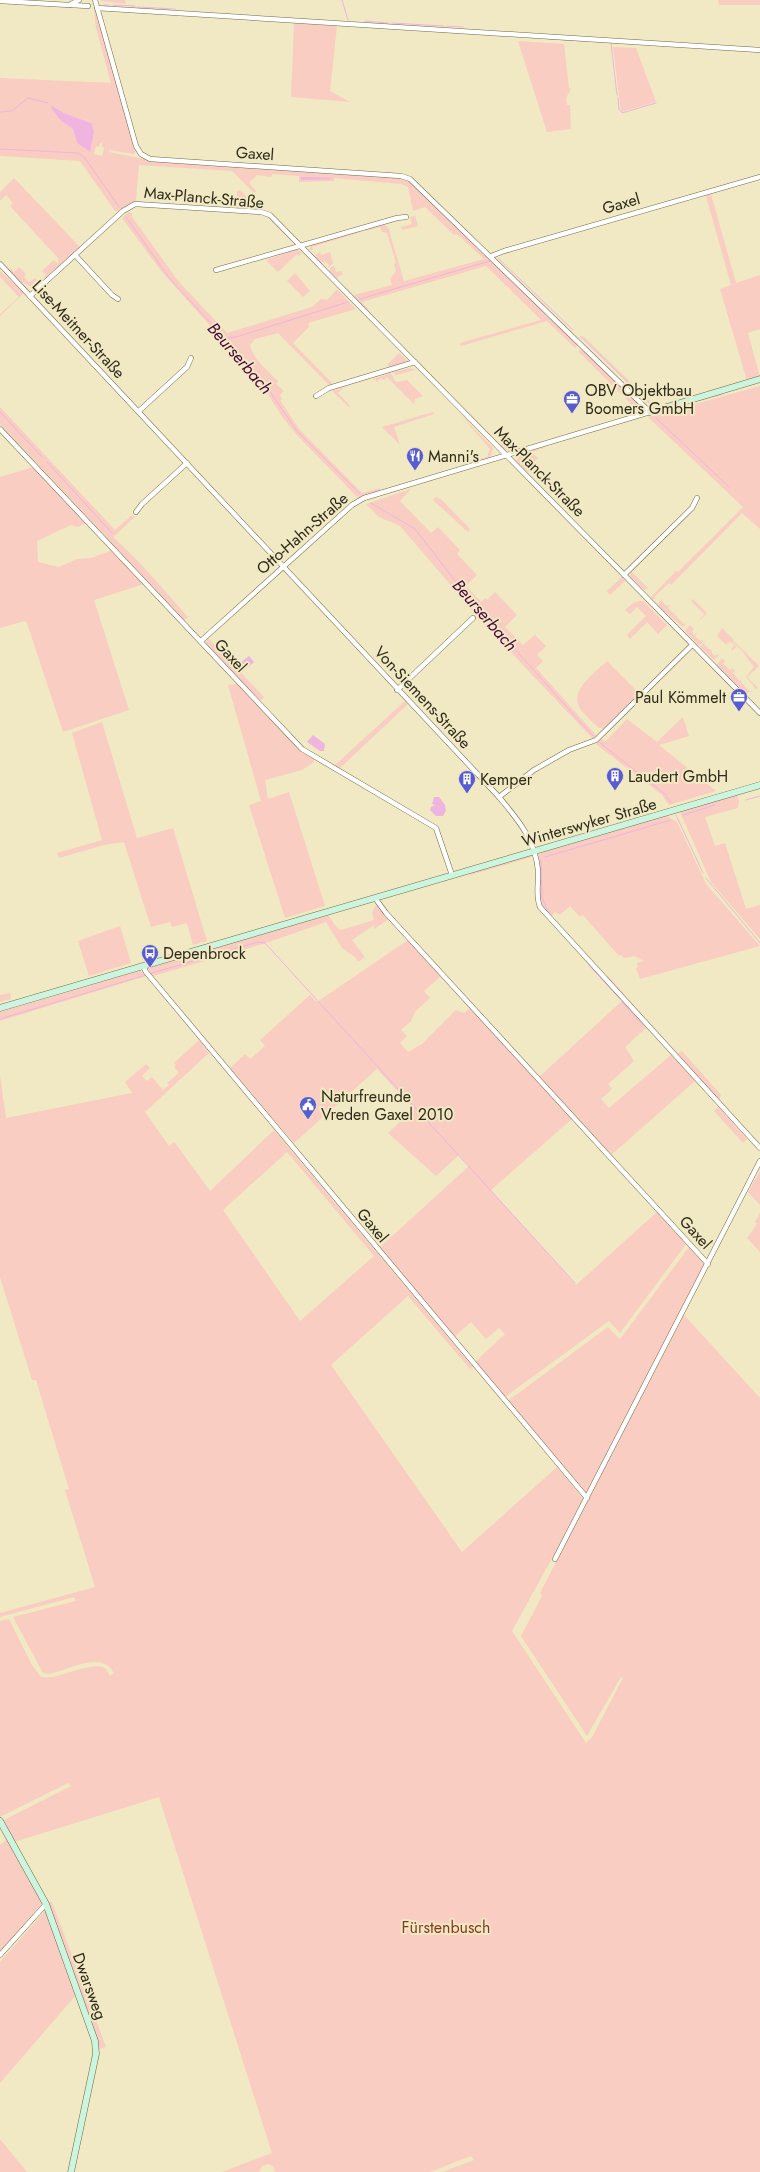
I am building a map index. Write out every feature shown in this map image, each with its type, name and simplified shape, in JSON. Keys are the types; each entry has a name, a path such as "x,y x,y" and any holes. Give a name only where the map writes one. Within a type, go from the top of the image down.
{"street":[{"path":"69,5 79,0"},
{"name":"Gaxel","path":"95,0 136,146 145,157 405,177 410,179 650,412"},
{"path":"0,1 88,6"},
{"path":"97,8 760,50"},
{"name":"Gaxel","path":"491,256 500,252 760,177"},
{"name":"Max-Planck-Straße","path":"30,296 123,212 138,204 265,213 272,217 760,713"},
{"path":"216,270 301,247 397,218 406,218"},
{"path":"75,255 112,296 118,299"},
{"name":"Lise-Meitner-Straße","path":"0,264 284,566"},
{"path":"139,411 187,367 191,358"},
{"path":"316,396 329,388 415,362"},
{"name":"Otto-Hahn-Straße","path":"201,641 352,505 364,498 760,379"},
{"name":"Gaxel","path":"0,429 302,749 436,828 452,875"},
{"path":"136,512 142,504 187,462"},
{"path":"624,575 692,508 697,498"},
{"name":"Von-Siemens-Straße","path":"284,566 499,797 522,825 535,851 538,870 538,899 540,907 760,1148"},
{"path":"398,690 473,618"},
{"path":"499,797 534,770 569,750 596,740 692,645"},
{"name":"Winterswyker Straße","path":"0,1008 760,786"},
{"name":"Gaxel","path":"375,898 386,913 708,1264"},
{"name":"Gaxel","path":"143,966 146,972 320,1181 587,1498"},
{"name":"Gaxel","path":"555,1559 760,1161"},
{"name":"Dwarsweg","path":"0,1820 46,1904 96,2047 71,2172"},
{"path":"0,1955 46,1904"}],"green space":[{"path":"101,0 125,0 126,4 102,1"},
{"path":"718,0 760,0 760,5 719,5"},
{"path":"94,10 96,10 136,151 134,154 109,150 109,152 149,160 398,177 411,181 578,343 576,347 575,348 547,321 461,346 460,343 541,320 486,266 362,302 369,310 368,311 343,284 354,295 392,285 390,279 396,271 394,264 396,263 387,233 382,232 380,227 365,231 366,229 382,224 388,227 404,281 484,259 457,234 454,235 425,207 413,211 408,187 401,184 334,178 334,181 299,182 299,176 272,174 271,177 257,175 249,183 256,191 254,193 232,171 139,165 136,201 120,211 115,211 80,161 0,156 0,78 111,83 96,28","holes":["54,107 64,113 89,122 94,132 90,152 77,143 73,129 61,121 51,108","100,143 102,143 102,147 104,148 102,156 94,154 96,146 99,147"]},
{"path":"294,23 337,26 330,91 350,102 291,97"},
{"path":"518,41 564,44 569,88 571,89 566,98 567,105 570,105 571,129 547,132"},
{"path":"613,47 636,48 656,102 621,112"},
{"path":"14,178 80,247 45,278 44,277 46,275 42,271 54,260 58,264 59,259 10,206 13,203 6,195 0,201 0,192"},
{"path":"240,190 259,210 236,208 237,192"},
{"path":"711,194 736,283 760,275 760,329 748,333 760,377 747,381 720,289 731,285 706,196"},
{"path":"137,206 264,215 269,217 293,242 270,219 262,215"},
{"path":"129,212 132,213 132,217 179,282 227,333 312,307 321,299 327,300 337,289 356,309 308,323 309,327 293,343 333,384 329,385 278,333 255,339 250,345 254,355 278,381 276,384 284,391 280,395 282,399 280,400 299,429 362,493 380,488 379,491 358,498 296,434 283,418 259,380 162,272 122,218"},
{"path":"415,216 418,226 402,230 401,227 412,224 410,217"},
{"path":"359,231 361,232 312,247 313,250 309,250 311,245"},
{"path":"295,250 302,253 299,256 297,254 278,272 266,260"},
{"path":"320,252 321,255 330,252 333,263 328,268 329,265 325,261 321,263 314,256"},
{"path":"334,266 336,272 341,271 343,275 340,275 337,278 338,279 329,271 331,267"},
{"path":"19,267 26,274 24,277 29,282 35,278 40,283 33,288 20,281 26,287 31,289 25,287 9,271 10,268 14,272"},
{"path":"0,271 24,293 0,316 0,314 19,297 0,277"},
{"path":"295,273 310,291 303,297 287,281"},
{"path":"583,336 653,404 651,405 582,337"},
{"path":"578,351 584,351 643,408 643,411 639,412"},
{"path":"399,353 408,361 390,367 387,365"},
{"path":"410,368 416,370 395,375 394,372"},
{"path":"391,373 395,381 398,382 407,380 423,396 415,399 414,404 387,377 384,380 381,378 377,382 375,379 373,381 373,379"},
{"path":"361,382 343,388 338,393 350,406 349,407 332,391"},
{"path":"760,386 760,529 742,513 671,585 669,583 655,596 655,599 652,599 651,597 676,571 678,572 743,507 648,417"},
{"path":"722,393 723,395 659,411"},
{"path":"0,407 115,530 131,516 135,517 113,537 139,562 188,617 184,620 0,424"},
{"path":"433,412 434,414 394,427 400,445 382,427"},
{"path":"458,412 493,448 490,458 455,467 487,457 490,449"},
{"path":"549,439 514,451 508,451 500,446 503,443 508,449 513,447 514,450"},
{"path":"548,445 527,454 521,460 520,465 518,464 517,460 521,454"},
{"path":"532,453 538,458 527,468 529,471 528,472 521,466 524,458"},
{"path":"33,467 87,523 77,527 71,525 37,541 38,562 59,567 77,559 91,558 113,550 144,584 94,600 129,710 63,732 27,623 25,621 0,628 0,477"},
{"path":"411,489 400,501 431,533 438,527 460,550 457,554 477,575 466,586 481,602 485,598 487,600 495,592 517,615 505,627 523,645 535,635 546,646 537,655 543,661 536,668 596,735 593,739 484,624 400,526 379,517 366,504"},
{"path":"436,497 439,499 440,498 470,529 468,532 433,500"},
{"path":"631,572 648,588 644,590 630,576"},
{"path":"622,577 625,581 610,595 607,591"},
{"path":"663,598 662,601 667,606 670,605 668,608 673,613 676,611 674,614 684,624 687,623 683,627 659,607 659,602"},
{"path":"693,599 707,613 698,622 704,614 691,601"},
{"path":"643,601 667,625 658,634 647,622 630,639 627,635 646,616 637,607 630,614 625,610 633,603"},
{"path":"690,625 694,629 692,631 694,635 697,633 695,636 701,641 704,640 699,646 685,631"},
{"path":"722,628 734,640 732,642 736,647 732,651 731,649 734,646 730,641 726,645 717,636"},
{"path":"208,638 264,697 260,701 206,643"},
{"path":"705,641 704,644 710,650 713,649 711,652 715,656 718,654 719,655 714,660 700,647"},
{"path":"734,641 759,666 747,677 758,688 756,689 746,677 754,667 739,647 736,649 738,647 733,642"},
{"path":"722,658 725,661 723,664 730,670 732,668 735,671 733,673 740,681 742,679 741,682 749,691 752,691 747,693 744,692 717,665"},
{"path":"607,661 639,693 604,728 599,728 581,710 577,698 582,686"},
{"path":"228,685 239,685 300,751 314,759 314,762 302,770 265,780 268,799 289,792 325,906 285,918 249,805 261,801"},
{"path":"405,701 408,704 339,769 334,766"},
{"path":"683,717 689,736 659,745 716,791 669,805 662,795 596,744 602,739 605,742 627,719 657,742"},
{"path":"102,722 137,838 173,828 207,941 193,945 187,923 172,927 170,922 151,927 124,842 104,845 59,858 57,853 102,840 72,733"},
{"path":"737,795 739,801 738,808 705,817 715,846 725,843 746,909 760,905 760,939 711,882 680,812"},
{"path":"667,816 677,822 706,884 760,946 640,979 636,968 638,967 637,963 644,961 634,956 624,958 621,955 619,956 583,915 580,917 570,906 560,915 555,912 550,917 539,896 538,855 547,851"},
{"path":"530,855 532,857 470,875 470,872"},
{"path":"376,905 389,919 374,929 374,925 352,940 365,957 358,962 356,958 342,948 326,922 263,944 153,976 147,968 328,915 338,929 341,930 374,920 372,912"},
{"path":"120,926 131,963 89,976 78,941"},
{"path":"408,940 441,976 424,991 430,998 415,1012 411,1021 401,1030 407,1036 400,1043 408,1052 422,1044 456,1010 464,1013 470,1008 572,1119 491,1190 576,1285 657,1212 686,1244 620,1333 609,1321 505,1397 475,1362 505,1334 499,1328 486,1339 471,1322 454,1337 379,1248 469,1166 459,1155 436,1176 388,1133 414,1109 377,1069 294,1143 230,1068 245,1054 250,1059 265,1046 260,1040 310,995 317,1002"},
{"path":"140,970 146,976 0,1021 0,1011"},
{"path":"607,975 677,1054 682,1051 721,1095 719,1100 605,978"},
{"path":"10,993 11,999 0,1002 0,995"},
{"path":"622,1001 646,1028 625,1047 634,1061 608,1084 612,1089 601,1099 609,1108 671,1055 695,1081 610,1156 538,1078"},
{"name":"Fürstenbusch","path":"199,1040 209,1053 145,1112 169,1146 174,1142 176,1144 210,1191 274,1130 473,1367 470,1369 408,1296 331,1365 462,1552 557,1467 584,1500 512,1631 586,1743 592,1737 623,1678 621,1677 587,1736 521,1636 542,1596 540,1593 684,1315 760,1398 760,2172 442,2172 474,2160 471,2156 430,2172 275,2172 273,2166 268,2164 262,2166 259,2172 222,2172 272,2153 159,1797 14,1842 2,1821 71,1786 68,1783 0,1817 0,1621 9,1619 32,1665 41,1677 57,1676 92,1667 106,1669 110,1676 114,1673 108,1666 93,1662 84,1663 48,1674 43,1673 13,1617 76,1601 74,1597 0,1617 0,1613 95,1587 65,1490 69,1489 36,1380 32,1380 0,1277 0,1075 6,1118 132,1093 125,1082 146,1064 150,1068 142,1076 147,1081 152,1077 163,1090 169,1085 167,1083 179,1073 174,1067 176,1065 174,1063","holes":["287,1152 374,1256 300,1321 223,1210"]},
{"path":"718,1107 747,1139 743,1143 714,1111"},
{"path":"760,1171 760,1205 748,1192"},
{"path":"760,1213 760,1252 747,1238 757,1224 755,1222"},
{"path":"689,1247 705,1264 587,1494 508,1402 608,1327 620,1339"},
{"path":"7,1839 42,1903 0,1953 0,1845"},
{"path":"47,1902 52,1902 106,2047 99,2049"},
{"path":"45,1911 76,1995 0,2083 0,1962"},
{"path":"0,2139 27,2172 0,2172"}],"shaded area":[{"path":"52,106 64,113 91,123 94,132 90,152 77,143 73,129 61,121 51,108"},
{"path":"301,177 332,179 301,180"},
{"path":"249,656 254,662 241,673 235,667"},
{"path":"313,735 325,744 324,751 320,751 307,742"},
{"path":"434,797 439,797 445,805 446,811 443,816 436,816 430,810 431,807 435,805 432,804"}],"waterway":[{"path":"342,0 348,20"},
{"path":"104,5 110,5"},
{"path":"113,5 135,6"},
{"path":"138,7 175,9"},
{"path":"365,21 388,23"},
{"path":"392,23 444,26"},
{"path":"447,26 463,27"},
{"path":"548,39 603,42"},
{"path":"611,43 617,95"},
{"path":"0,112 12,111 28,98 48,103"},
{"path":"618,98 619,110 622,113 656,103"},
{"name":"Beurserbach","path":"0,149 78,153 85,158 119,207"},
{"name":"Beurserbach","path":"126,217 170,279 259,376 297,431 360,494"},
{"path":"498,258 573,330"},
{"path":"360,299 490,261"},
{"path":"225,338 236,337 348,302"},
{"path":"580,336 651,405"},
{"path":"0,412 42,457"},
{"path":"656,418 729,487"},
{"path":"47,462 112,533"},
{"name":"Beurserbach","path":"371,503 415,529 467,596 593,736"},
{"name":"Beurserbach","path":"600,743 665,794 671,803"},
{"path":"746,800 760,796"},
{"path":"683,815 715,805"},
{"name":"Beurserbach","path":"676,815 703,873"},
{"path":"545,857 671,820"},
{"path":"541,860 542,898 549,913"},
{"name":"Beurserbach","path":"706,878 760,943"},
{"path":"149,974 258,942 265,943 575,1283"},
{"path":"588,964 620,999"},
{"path":"0,1019 146,975"},
{"path":"622,1002 643,1025"}],"place":[{"name":"OBV Objektbau Boomers GmbH","path":"572,414"},
{"name":"Manni's","path":"415,471"},
{"name":"Paul Kömmelt","path":"739,712"},
{"name":"Laudert GmbH","path":"615,791"},
{"name":"Kemper","path":"467,794"},
{"name":"Depenbrock","path":"150,968"},
{"name":"Naturfreunde Vreden Gaxel 2010","path":"308,1120"}]}
